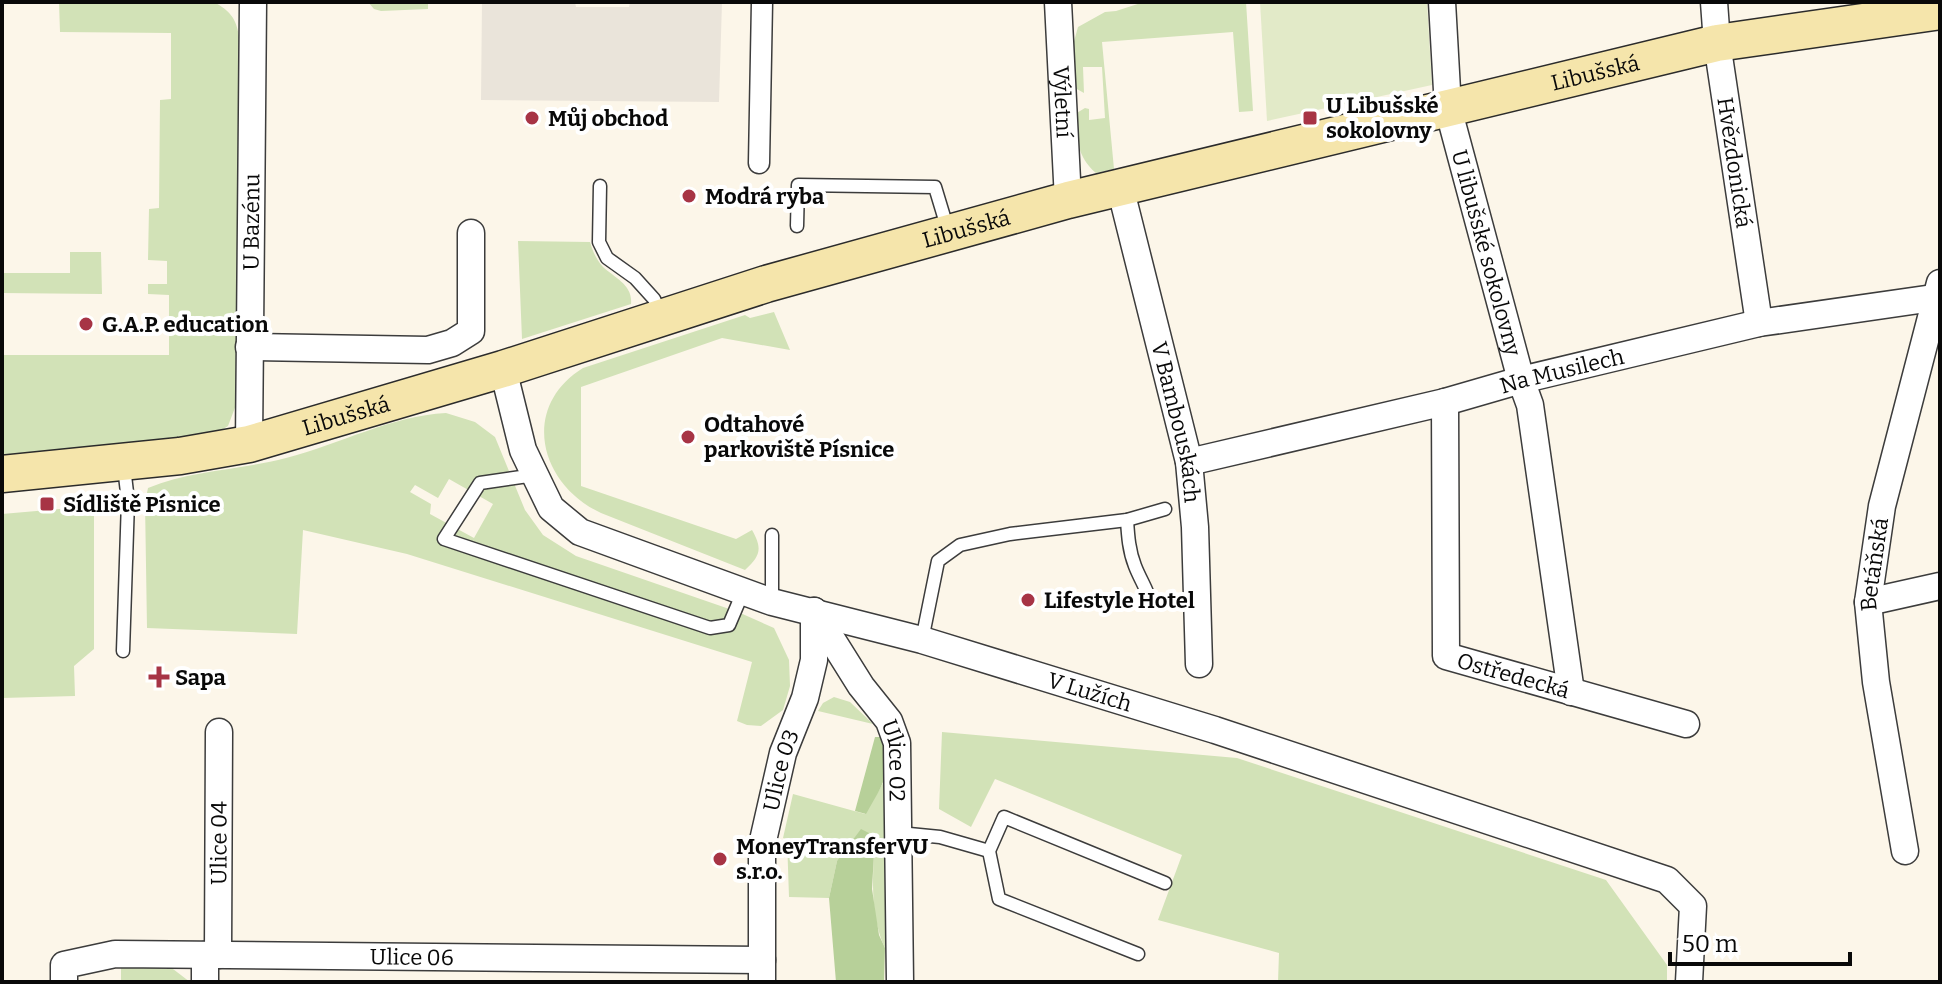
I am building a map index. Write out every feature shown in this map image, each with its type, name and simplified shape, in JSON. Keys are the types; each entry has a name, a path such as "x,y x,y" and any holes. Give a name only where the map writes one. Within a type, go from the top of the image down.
{"main road":[{"name":"Libušská","path":"2,474 180,456 249,444 503,369 766,284 1068,200 1717,43 1940,11"}],"street":[{"name":"U Bazénu","path":"249,444 253,2"},
{"path":"759,163 762,2"},
{"name":"Výletní","path":"1058,2 1068,200"},
{"name":"U libušské sokolovny","path":"1442,2 1448,108 1530,405 1571,692"},
{"name":"Hvězdonická","path":"1714,2 1717,43 1759,323"},
{"name":"V Bambouskách","path":"1120,187 1189,462 1195,527 1199,664"},
{"path":"249,347 428,350 452,343 471,331 471,233"},
{"name":"Na Musilech","path":"1189,462 1759,323 1938,293"},
{"name":"Betáňská","path":"1905,851 1876,682 1868,602 1882,506 1938,293"},
{"name":"V Lužích","path":"503,369 523,450 551,508 580,532 772,602 922,640 1215,730 1667,880 1693,906 1689,982"},
{"name":"Ostředecká","path":"1445,402 1446,656 1686,724"},
{"path":"1868,602 1940,586"},
{"name":"Ulice 02","path":"814,611 894,733 898,753 900,982"},
{"name":"Ulice 03","path":"762,971 762,845 783,753 805,698 814,660 814,611"},
{"name":"Ulice 04","path":"205,982 212,955 219,732"},
{"name":"Ulice 06","path":"64,973 115,954 762,971"}],"lane":[{"path":"797,226 798,185 935,187 949,233"},
{"path":"600,186 599,242 607,258 635,278 654,299 662,317"},
{"path":"123,651 128,501 124,461"},
{"path":"535,475 480,483 444,539 710,628 729,625 743,592"},
{"path":"922,640 938,561 960,545 1010,534 1127,520 1165,509"},
{"path":"1127,520 1129,549 1151,603"},
{"path":"772,535 772,602"},
{"path":"1138,954 999,899 989,851 1004,817 1165,883"},
{"path":"899,833 940,837 989,851"}],"green space":[{"path":"59,2 214,2 228,12 236,24 239,36 236,405 228,426 209,438 2,460 2,355 169,355 169,295 148,294 148,284 167,284 167,261 148,260 149,209 159,208 160,100 171,99 171,33 60,32"},
{"path":"368,2 428,2 428,9 381,11"},
{"path":"1144,2 1246,2 1253,111 1239,112 1233,32 1102,42 1114,169 1096,173 1081,153 1075,114 1085,108 1089,109 1089,120 1105,118 1102,67 1083,67 1084,93 1075,88 1073,45 1078,27 1105,12"},
{"path":"1260,2 1427,2 1432,85 1267,121"},
{"path":"518,241 590,242 603,267 626,287 631,304 522,339"},
{"path":"70,252 101,252 102,294 2,293 2,273 70,273"},
{"path":"774,312 790,350 722,338 581,387 581,486 736,539 752,530 759,547 754,561 745,570 601,513 580,500 563,484 551,465 545,444 545,423 551,403 563,384 583,368 745,315 750,318"},
{"path":"446,413 475,422 495,437 525,510 543,535 576,556 738,612 774,628 789,660 790,686 783,710 761,726 737,721 752,662 407,554 303,530 297,634 147,628 145,502 148,488 181,477 286,458 385,425","holes":["449,479 493,504 474,538 430,514 431,504 410,492 415,485 438,498"]},
{"path":"94,506 94,649 74,666 75,696 2,698 2,514"},
{"path":"834,697 850,702 873,724 818,711 823,703"},
{"path":"942,732 1237,758 1606,880 1667,965 1667,982 1278,982 1279,953 1158,920 1182,855 995,779 971,827 939,809"},
{"path":"875,737 883,737 887,769 866,814 855,811"},
{"path":"886,778 885,948 874,907 875,836 837,861 829,898 789,897 787,839 783,838 793,794 865,814"},
{"path":"861,829 875,836 872,889 879,935 885,948 884,982 836,982 829,898 837,861"},
{"path":"121,965 173,969 190,982 121,982"}],"shaded area":[{"path":"482,2 575,2 576,7 629,7 630,2 722,2 719,102 481,100"}],"place":[{"name":"Můj obchod","path":"532,118"},
{"name":"U Libušské sokolovny","path":"1310,118"},
{"name":"Modrá ryba","path":"689,196"},
{"name":"G.A.P. education","path":"86,324"},
{"name":"Odtahové parkoviště Písnice","path":"688,437"},
{"name":"Sídliště Písnice","path":"47,504"},
{"name":"Lifestyle Hotel","path":"1028,600"},
{"name":"Sapa","path":"159,677"},
{"name":"MoneyTransferVU s.r.o.","path":"720,859"}]}
